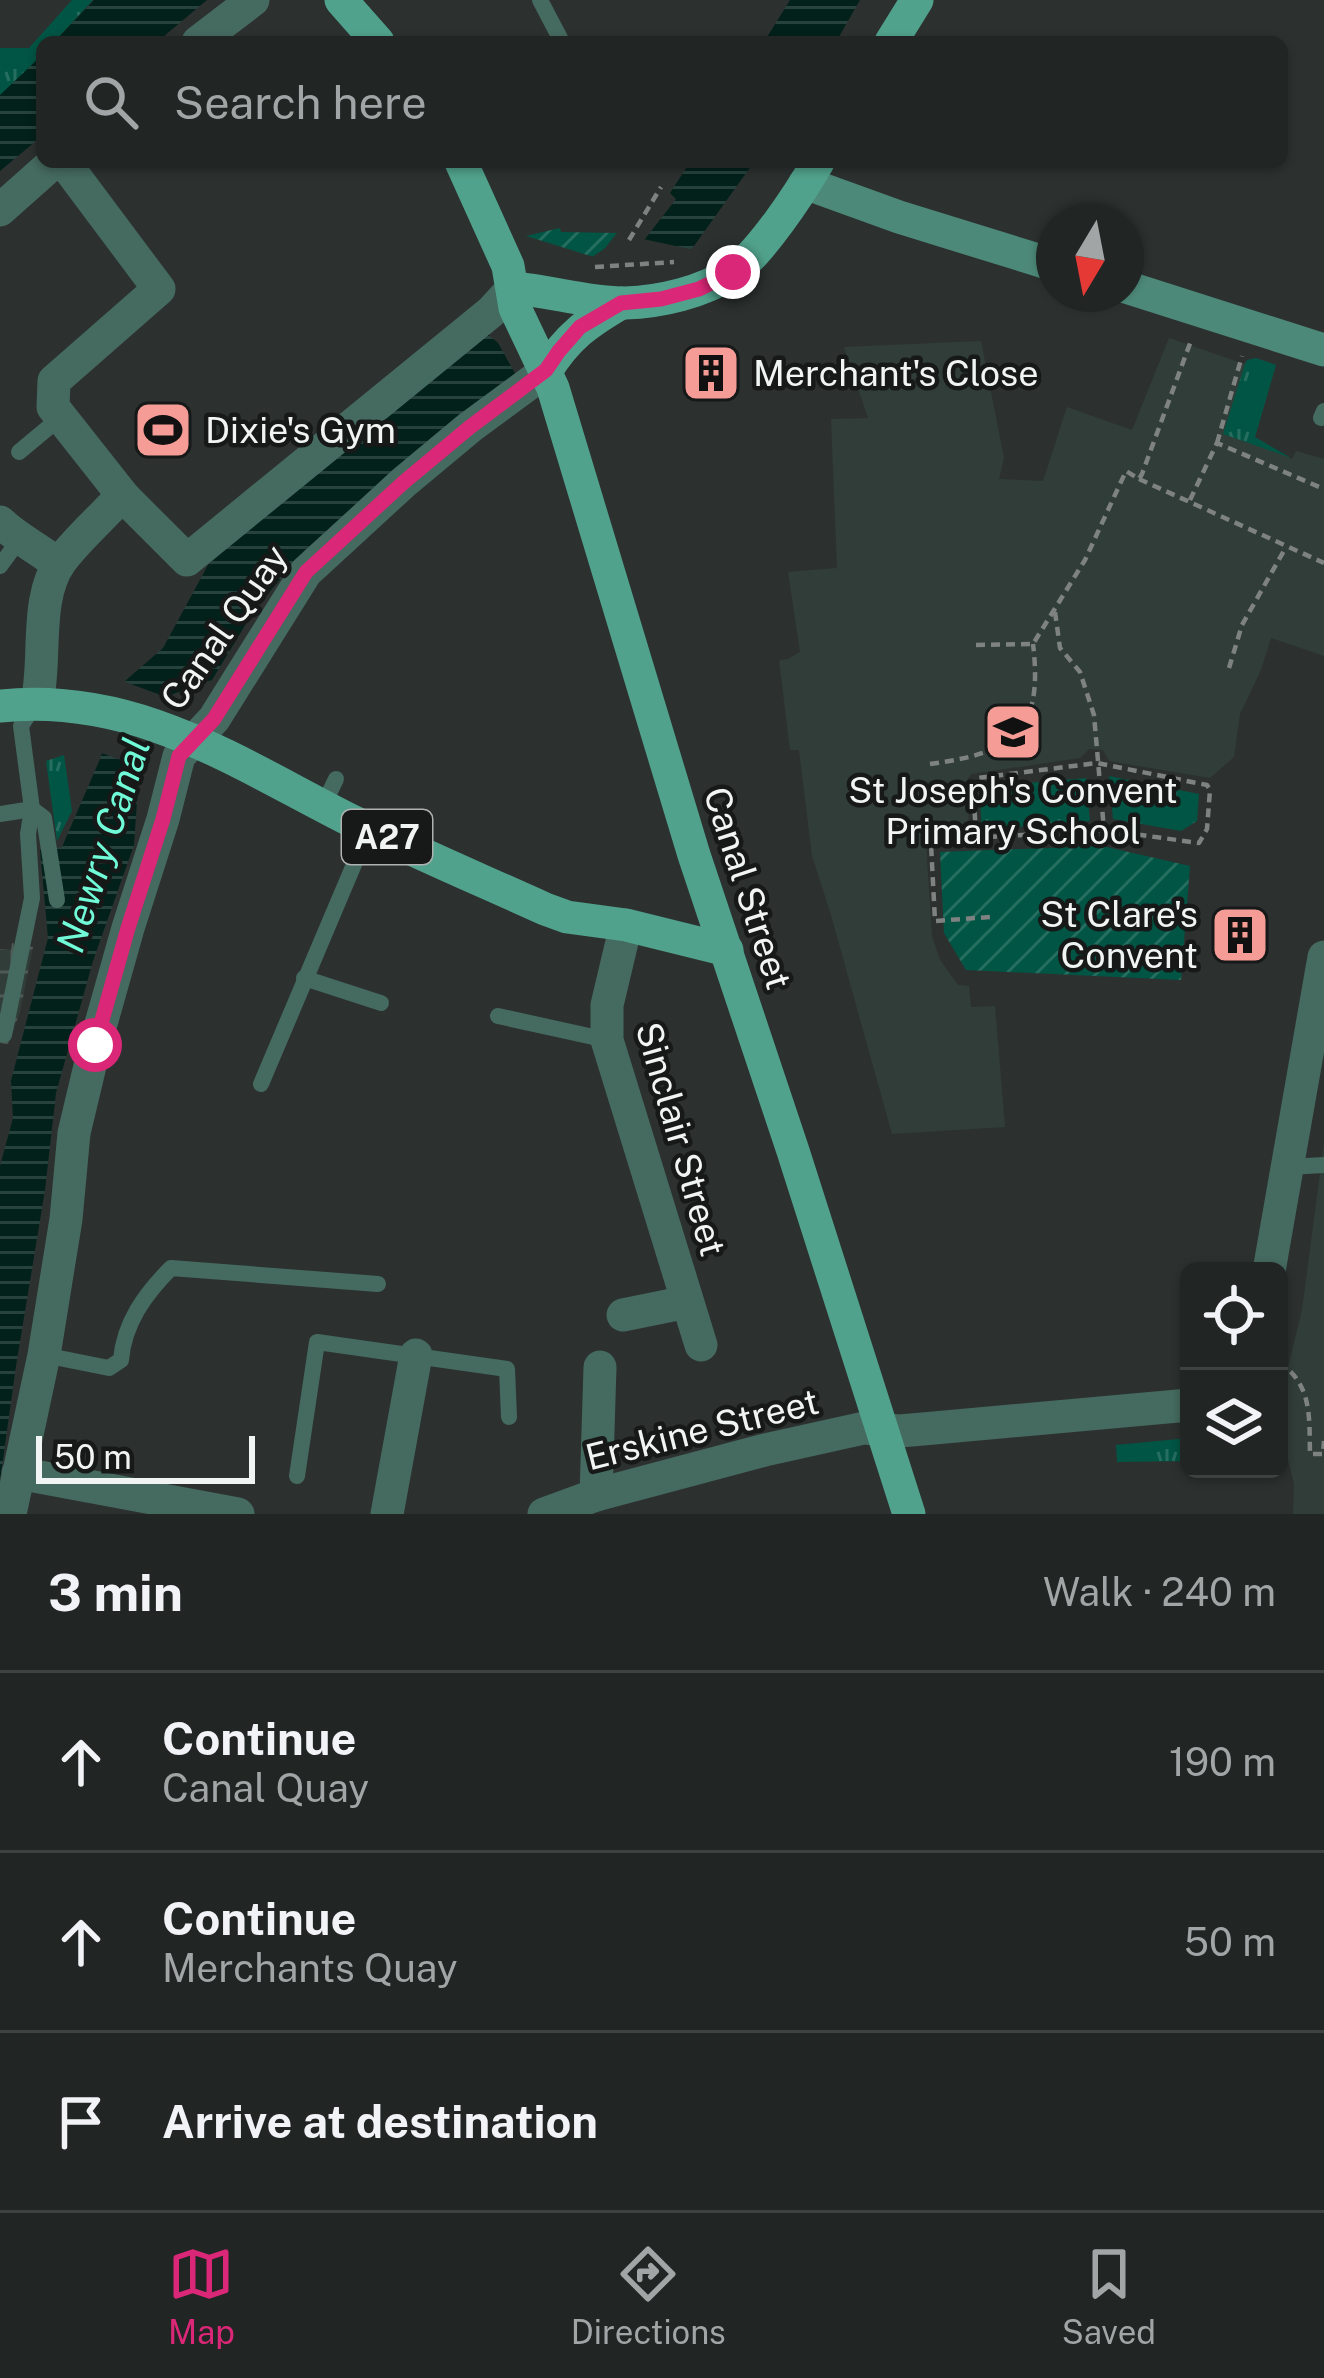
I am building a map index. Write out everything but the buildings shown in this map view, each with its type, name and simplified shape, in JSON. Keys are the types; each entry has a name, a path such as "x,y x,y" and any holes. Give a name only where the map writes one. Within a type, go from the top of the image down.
{"main road":[{"path":"341,0 373,36"},
{"path":"895,36 917,0"},
{"name":"Canal Street","path":"464,168 549,361 694,856 909,1514"},
{"path":"524,296 621,303 699,289 733,272 752,255 812,173 898,218 1036,260"},
{"path":"1144,293 1324,350"},
{"path":"549,361 580,327 621,303"},
{"name":"A27","path":"0,706 37,702 108,712 156,725 329,793 369,829 567,917 626,925 728,950"}],"street":[{"path":"205,36 253,0"},
{"path":"0,210 47,168"},
{"path":"69,168 160,289 54,381 53,407 124,497 187,560 492,311 524,296"},
{"name":"Canal Quay","path":"10,1514 44,1354 66,1220 74,1132 179,756 214,719 295,602 306,572 404,482 549,361"},
{"path":"37,702 45,602 58,565 124,497"},
{"path":"6,543 58,565"},
{"name":"Sinclair Street","path":"626,925 608,1005 608,1040 701,1345"},
{"path":"1272,1262 1324,957"},
{"name":"Sinclair Street","path":"623,1315 687,1302"},
{"path":"387,1514 416,1355"},
{"path":"596,1495 600,1367"},
{"name":"Erskine Street","path":"544,1514 596,1495 864,1428 899,1431 1005,1424 1180,1406"},
{"path":"18,1473 238,1514"},
{"path":"47,1514 52,1480"}],"lane":[{"path":"540,0 559,36"},
{"path":"19,452 61,417"},
{"path":"4,1035 32,898 28,834 32,809 21,726 37,702"},
{"path":"0,814 32,809 44,818 57,900"},
{"path":"261,1084 369,829"},
{"path":"304,979 381,1003"},
{"path":"498,1016 608,1040"},
{"path":"1289,1167 1324,1165"},
{"path":"44,1354 109,1367 121,1360 123,1337 148,1291 171,1268 378,1284"},
{"path":"297,1475 317,1342 507,1369 509,1417"}],"path":[{"path":"628,240 661,187"},
{"path":"595,267 685,261"},
{"path":"1139,479 1193,332"},
{"path":"1189,502 1217,442 1244,348"},
{"path":"1217,442 1324,489"},
{"path":"930,764 973,758 1003,747 1016,735 1033,697 1033,644 1085,560 1126,471 1324,563"},
{"path":"1228,668 1242,626 1286,547"},
{"path":"1054,610 1060,648 1079,672 1094,715 1104,830"},
{"path":"976,645 1033,644"},
{"path":"973,838 973,788 978,778 1097,764 1207,785 1210,790 1208,829 1198,843 1104,830 973,838 935,839 931,844 935,921 990,917"},
{"path":"1288,1368 1309,1399 1310,1454 1323,1454 1324,1441"}],"shaded area":[{"name":"St Joseph's Convent Primary School","path":"1169,338 1244,364 1256,358 1276,365 1255,437 1292,459 1296,451 1324,459 1324,656 1271,638 1240,714 1234,757 1210,778 1109,761 1103,750 1089,749 1080,758 971,774 969,829 934,833 926,843 932,936 940,960 958,985 969,986 971,1007 995,1006 1005,1127 892,1134 812,856 799,750 790,750 779,660 800,652 788,572 837,568 831,419 868,418 844,347 981,341 1004,458 999,479 1043,481 1067,407 1132,430"},
{"path":"12,943 33,947 20,1012 8,1044 0,1043 0,949 11,950"},
{"path":"1324,1143 1324,1514 1293,1514 1288,1367 1302,1310"}],"green space":[{"path":"72,0 93,0 60,36 40,36"},
{"path":"36,40 36,62 0,95 0,48 29,48"},
{"path":"560,228 561,232 617,233 597,258 526,236"},
{"path":"1256,358 1276,365 1255,437 1291,458 1223,434 1245,364"},
{"path":"64,755 72,811 57,841 46,761"},
{"path":"1109,776 1199,794 1197,821 1181,831 1113,819"},
{"path":"1086,778 1090,821 982,830 979,787"},
{"path":"1102,846 1190,866 1181,980 966,970 944,933 940,852"},
{"path":"1180,1439 1180,1461 1117,1462 1116,1445"}],"water":[{"path":"94,0 207,0 164,36 60,36"},
{"path":"790,0 860,0 839,36 768,36"},
{"path":"36,61 36,141 0,171 0,95"},
{"name":"Newry Canal","path":"686,168 750,168 694,246 432,438 304,551 255,609 212,680 162,698 139,773 134,845 93,961 56,1093 0,1481 0,1166 13,1118 11,1081 48,938 40,850 62,847 100,759 125,681 163,648 208,565 269,506 490,333 627,240 645,239 676,199 670,193"}],"pier":[{"path":"625,235 694,250 517,377 498,343 483,330"},
{"path":"120,680 166,697 140,767 96,751"}],"place":[{"name":"Merchant's Close","path":"711,373"},
{"name":"Dixie's Gym","path":"163,430"},
{"name":"St Joseph's Convent Primary School","path":"1013,732"},
{"name":"St Clare's Convent","path":"1240,935"}],"route":[{"path":"95,1045 179,756 214,719 306,572 404,482 546,370 580,327 621,303 699,289 733,272"}]}
